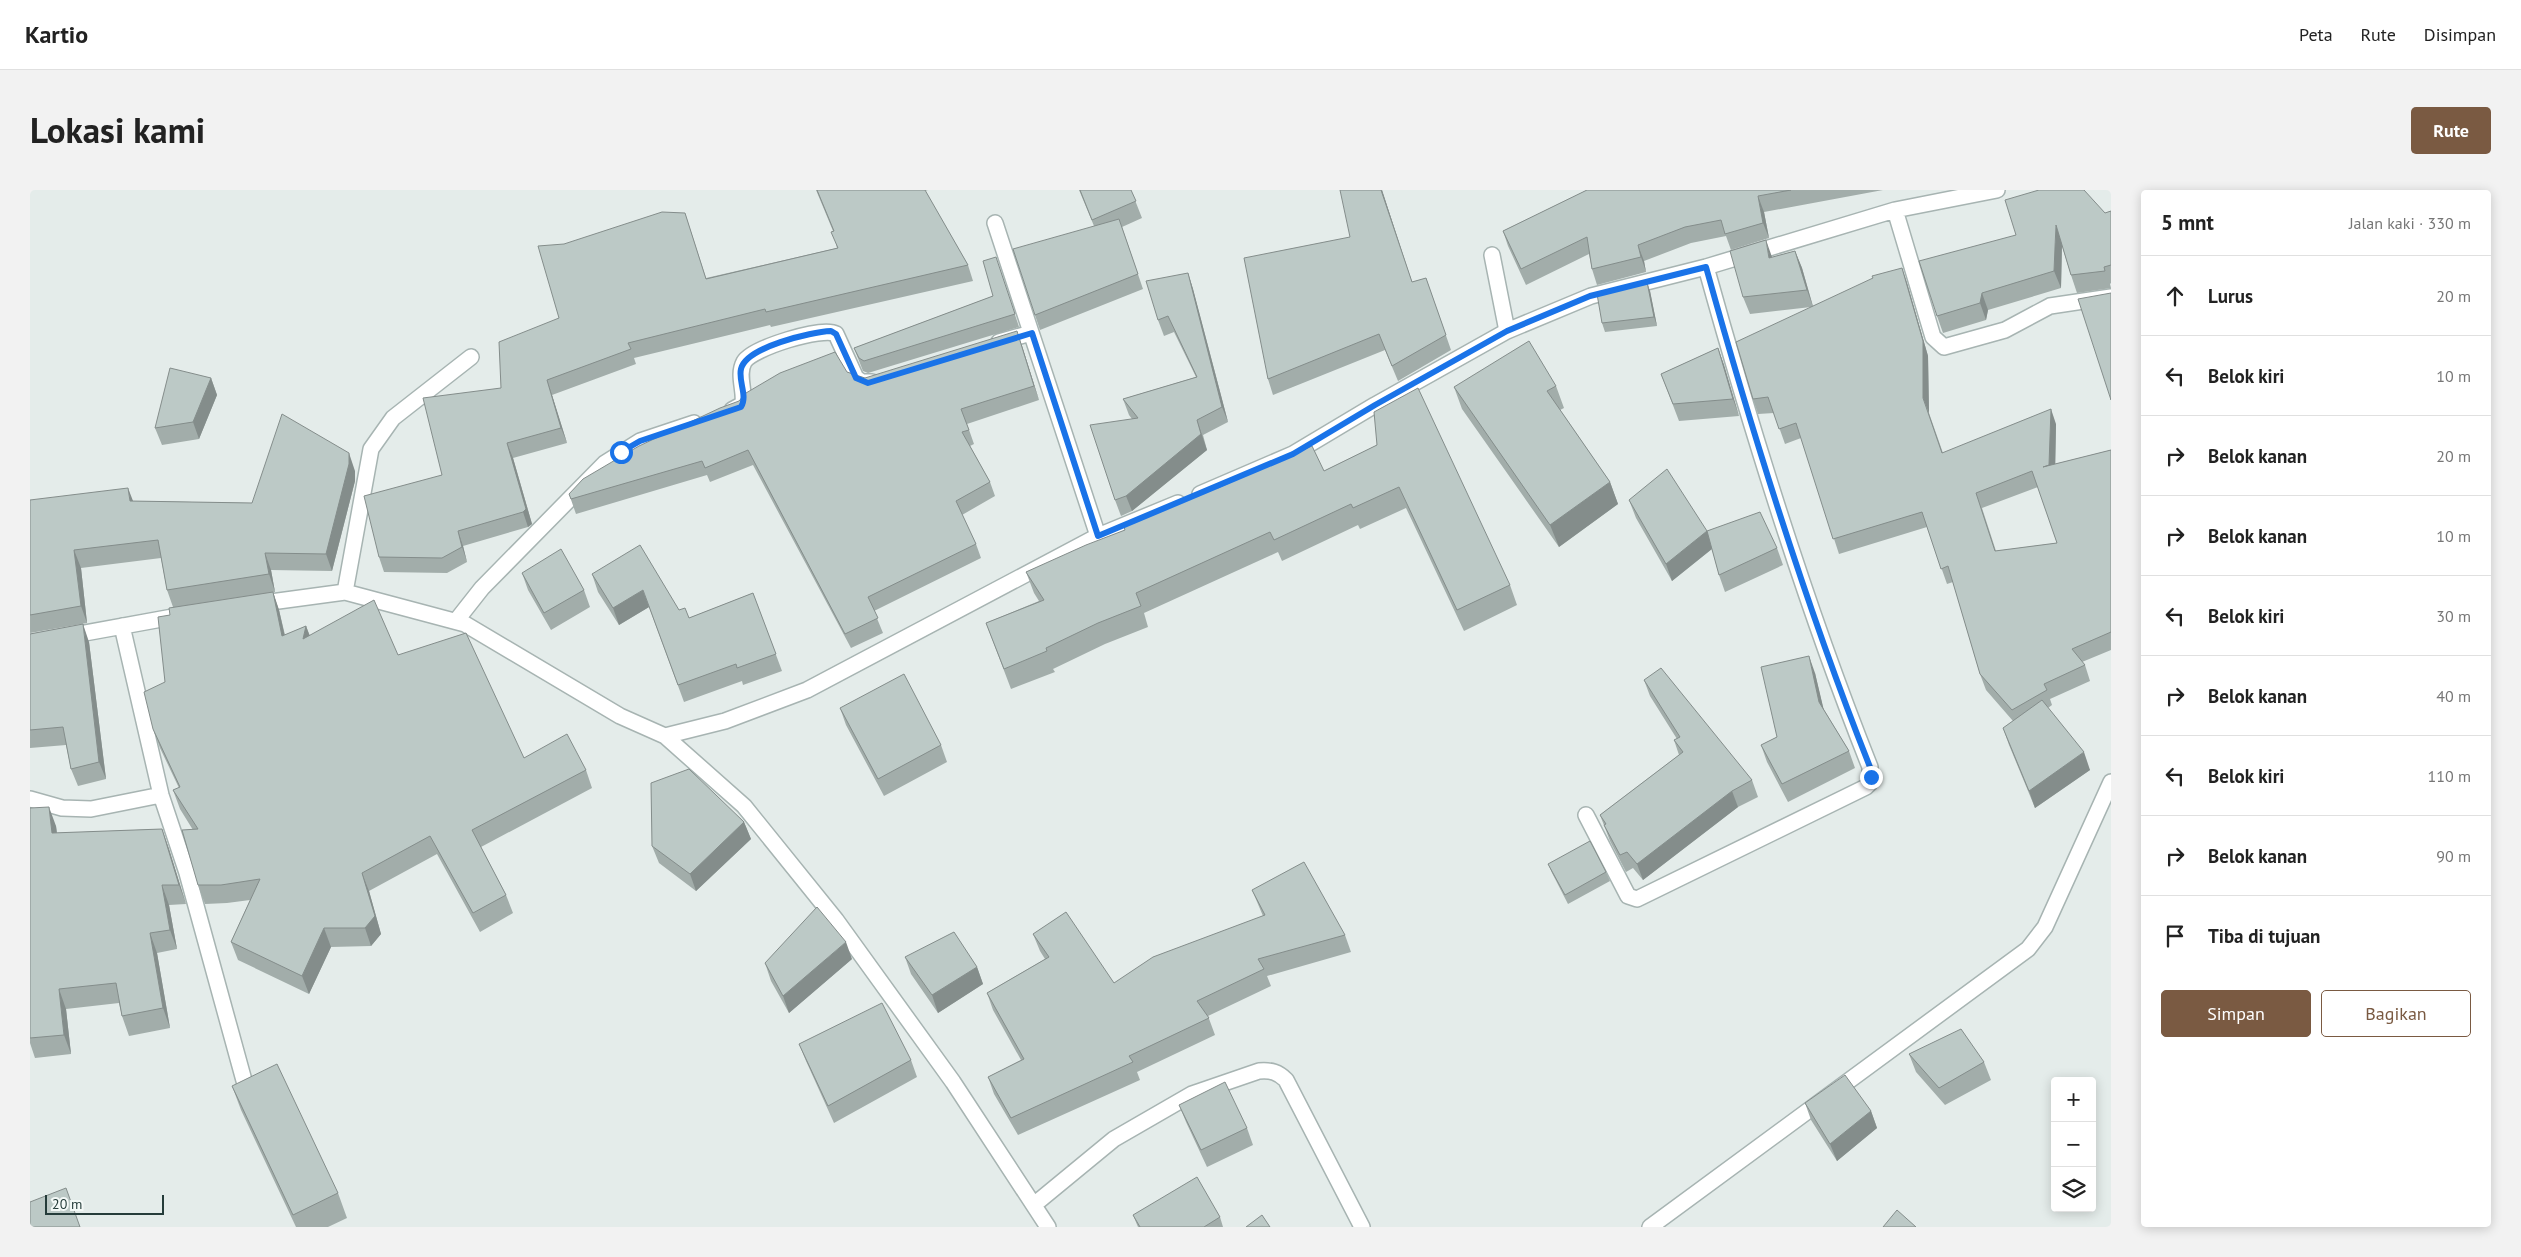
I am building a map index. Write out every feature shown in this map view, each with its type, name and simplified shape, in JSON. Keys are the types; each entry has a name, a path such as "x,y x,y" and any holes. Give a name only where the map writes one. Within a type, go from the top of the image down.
{"street":[{"path":"665,736 725,721 807,690 1098,536 1293,454 1375,405 1507,331 1590,296 1706,267 1895,210 1997,190"},
{"path":"1895,210 1933,337 1944,347 2005,330 2050,306 2111,297"},
{"path":"995,223 1098,536"},
{"path":"1492,256 1507,331"},
{"path":"1586,815 1626,893 1630,898 1637,899 1858,791 1870,783 1870,767 1831,670 1785,530 1706,267"},
{"path":"456,622 482,588 605,463 640,441 741,407 743,404 740,370 747,358 766,347 826,331 836,334 856,378 868,383 887,377"},
{"path":"984,346 1032,333"},
{"path":"345,592 371,449 394,418 471,357"},
{"path":"240,606 345,592 465,624 620,716 665,736 744,806 836,920 953,1082 1048,1227"},
{"path":"30,643 194,613"},
{"path":"122,626 161,795 187,873 248,1095"},
{"path":"1650,1227 2028,949 2046,927 2111,782"},
{"path":"30,799 62,808 91,809 161,795"},
{"path":"1034,1204 1114,1139 1181,1100 1259,1071 1270,1070 1280,1074 1286,1080 1362,1227"}],"building":[{"path":"817,190 925,190 968,265 766,312 765,309 628,343 631,349 547,380 561,428 507,443 526,509 523,512 458,531 462,547 442,558 379,557 364,496 442,475 423,398 501,388 499,342 559,318 538,246 564,244 662,212 685,213 706,279 838,248 831,232 834,231"},
{"path":"1080,190 1131,190 1136,201 1092,220"},
{"path":"1340,190 1381,190 1412,282 1426,278 1446,335 1392,366 1379,334 1268,379 1244,258 1350,237"},
{"path":"1587,190 1791,190 1758,196 1763,223 1725,234 1721,220 1685,227 1638,245 1641,257 1592,269 1587,237 1521,269 1503,231"},
{"path":"2039,190 2084,190 2105,213 2111,211 2111,265 2104,267 2105,271 2071,275 2056,225 2054,271 1982,293 1980,303 1937,316 1919,261 2016,235 2005,200"},
{"path":"1119,219 1138,274 1035,315 1013,249"},
{"path":"1766,240 1769,258 1795,251 1807,290 1743,297 1730,251"},
{"path":"996,257 1015,314 864,361 859,358 854,348 993,296 983,261"},
{"path":"1902,268 1923,341 1923,398 1942,453 2051,409 2049,465 2043,467 2111,450 2111,632 2072,649 2085,665 2044,684 2047,690 2012,710 1980,674 1948,566 1941,569 1922,512 1833,539 1796,423 1779,429 1768,397 1753,399 1736,342 1873,278 1872,276","holes":["2032,471 2057,543 1995,551 1976,493"]},
{"path":"1188,273 1222,407 1197,420 1201,434 1126,496 1115,500 1090,425 1138,418 1123,399 1197,377 1168,316 1158,320 1146,281"},
{"path":"1647,282 1654,317 1602,323 1597,294"},
{"path":"2111,293 2111,400 2078,299"},
{"path":"1017,331 1034,386 961,409 969,430 962,432 990,482 956,501 976,544 868,597 878,618 845,634 748,450 705,468 702,461 571,499 569,494 583,479 639,446 739,401 746,393 780,373 835,352 847,372 865,378"},
{"path":"1529,341 1556,386 1547,391 1610,482 1550,525 1454,387"},
{"path":"1718,348 1733,399 1673,404 1661,374"},
{"path":"170,368 211,378 193,422 155,428"},
{"path":"1418,388 1510,585 1457,610 1399,487 1353,508 1351,504 1274,540 1270,532 1136,593 1141,606 1098,623 1046,648 1047,651 1004,669 986,623 1044,600 1026,572 1125,530 1124,527 1217,484 1218,488 1312,446 1324,471 1377,445 1374,412"},
{"path":"282,414 349,453 349,464 326,554 265,553 269,574 167,590 158,540 74,550 81,606 30,615 30,500 128,488 130,501 252,503"},
{"path":"1667,469 1707,531 1666,564 1629,500"},
{"path":"1760,512 1777,548 1719,575 1707,531"},
{"path":"640,545 679,610 685,608 689,618 753,593 776,654 737,668 736,664 678,685 643,590 613,608 592,574"},
{"path":"561,549 584,590 544,613 522,573"},
{"path":"273,592 282,636 306,626 303,639 374,600 398,655 466,633 524,758 567,734 586,770 472,830 506,895 473,913 430,836 362,873 375,916 365,928 324,928 302,976 231,942 260,879 221,885 198,885 182,830 198,829 173,790 180,787 153,729 144,692 165,682 158,617 170,615 169,608"},
{"path":"83,624 99,762 71,769 63,727 30,730 30,634"},
{"path":"1809,656 1819,702 1849,751 1782,784 1761,745 1777,737 1761,667"},
{"path":"1661,668 1752,780 1732,791 1637,864 1627,852 1620,855 1600,815 1683,752 1674,740 1680,737 1644,680"},
{"path":"904,674 941,745 878,779 840,708"},
{"path":"2042,700 2084,752 2029,791 2003,728"},
{"path":"689,769 744,822 690,874 652,846 651,783"},
{"path":"49,807 52,833 162,829 179,885 162,885 170,930 150,933 163,1008 122,1016 116,983 59,989 64,1035 30,1038 30,808"},
{"path":"1590,841 1606,872 1565,895 1548,864"},
{"path":"1304,862 1345,935 1258,959 1264,969 1197,1001 1209,1018 1129,1056 1133,1062 1011,1118 988,1077 1024,1059 987,993 1049,957 1033,934 1066,912 1114,983 1153,957 1265,915 1252,890"},
{"path":"817,907 846,942 783,996 765,963"},
{"path":"954,932 977,967 932,995 905,957"},
{"path":"882,1003 911,1060 828,1106 799,1044"},
{"path":"1961,1029 1984,1062 1939,1088 1909,1054"},
{"path":"277,1064 338,1193 293,1215 232,1086"},
{"path":"1845,1075 1871,1111 1830,1144 1805,1103"},
{"path":"1225,1082 1247,1128 1201,1150 1179,1105"},
{"path":"1197,1177 1220,1217 1204,1227 1140,1227 1133,1215"},
{"path":"66,1188 80,1227 30,1227 30,1202"},
{"path":"1897,1210 1916,1227 1883,1227"},
{"path":"1262,1215 1270,1227 1246,1227"}],"route":[{"path":"621,452 640,441 741,407 744,399 740,370 742,364 747,358 766,347 831,331 836,334 856,378 868,383 1032,333 1098,536 1293,454 1375,405 1507,331 1590,296 1706,267 1779,512 1831,670 1870,767 1871,777"}]}
